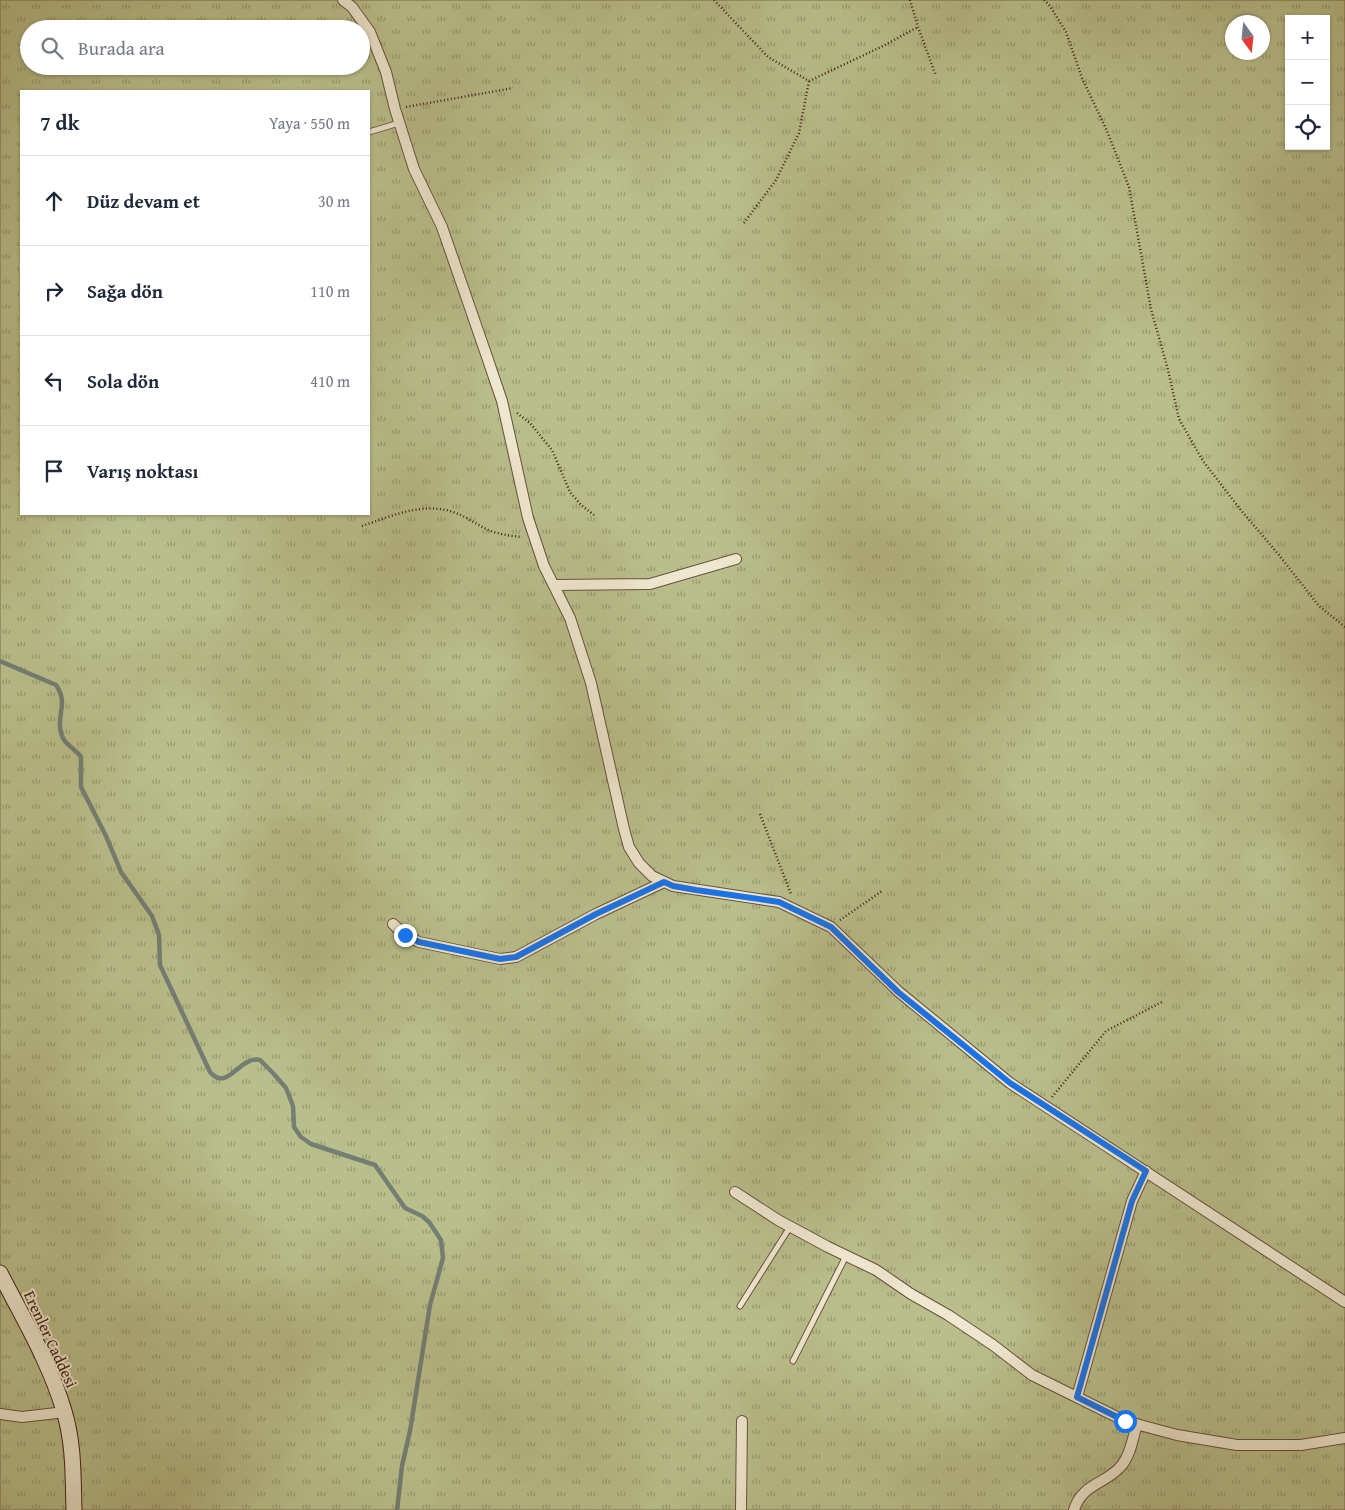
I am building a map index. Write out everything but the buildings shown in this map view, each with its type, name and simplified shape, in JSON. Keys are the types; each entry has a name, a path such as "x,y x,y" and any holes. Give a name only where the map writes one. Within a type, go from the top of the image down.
{"main road":[{"name":"Erenler Caddesi","path":"0,1273 49,1369 65,1412 73,1460 74,1510"}],"street":[{"path":"343,0 361,20"},
{"path":"370,32 386,72 399,123 414,169 442,228 502,401 528,518 544,566 570,618 591,683 629,847 639,863 652,876 673,886 779,902 831,927 898,992 1010,1083 1345,1302"},
{"path":"554,586 650,584 736,559"},
{"path":"393,924 405,935 419,942 500,959 516,957 596,914 664,882"},
{"path":"1077,1397 1132,1201 1146,1171"},
{"path":"735,1192 790,1227 876,1270 993,1345 1032,1375 1125,1421 1177,1435 1237,1445 1301,1445 1345,1438"},
{"path":"0,1414 22,1417 65,1412"},
{"path":"741,1510 742,1421"},
{"path":"1074,1510 1076,1503 1084,1492 1115,1472 1123,1464 1128,1455 1137,1424"}],"lane":[{"path":"370,132 399,123"},
{"path":"740,1306 790,1227"},
{"path":"793,1361 846,1256"}],"path":[{"path":"714,0 768,57 809,81"},
{"path":"910,0 936,76"},
{"path":"1044,0 1050,6 1066,32 1082,78 1107,131 1129,187 1151,309 1179,419 1203,461 1240,509 1319,606 1345,627"},
{"path":"809,81 918,27"},
{"path":"744,222 776,180 799,133 809,81"},
{"path":"395,109 513,88"},
{"path":"502,401 530,423 552,450 570,492 580,505 594,515"},
{"path":"362,526 399,513 422,508 446,510 469,519 489,530 511,536 534,537"},
{"path":"760,814 798,911"},
{"path":"831,927 882,891"},
{"path":"1045,1106 1106,1032 1162,1002"}],"green space":[{"path":"0,0 1345,0 1345,1510 0,1510"}],"waterway":[{"path":"0,661 56,685 60,692 62,698 61,733 65,741 81,757 81,787 106,836 121,872 152,916 159,935 160,965 210,1072 216,1077 222,1078 246,1063 260,1060 286,1088 293,1106 294,1127 301,1137 311,1144 375,1165 405,1208 422,1216 429,1222 441,1240 443,1258 430,1305 410,1431 402,1466 397,1510"}],"route":[{"path":"405,935 419,942 500,959 516,957 596,914 664,882 673,886 696,890 779,902 831,927 898,992 1010,1083 1146,1171 1132,1201 1077,1397 1125,1421"}]}
